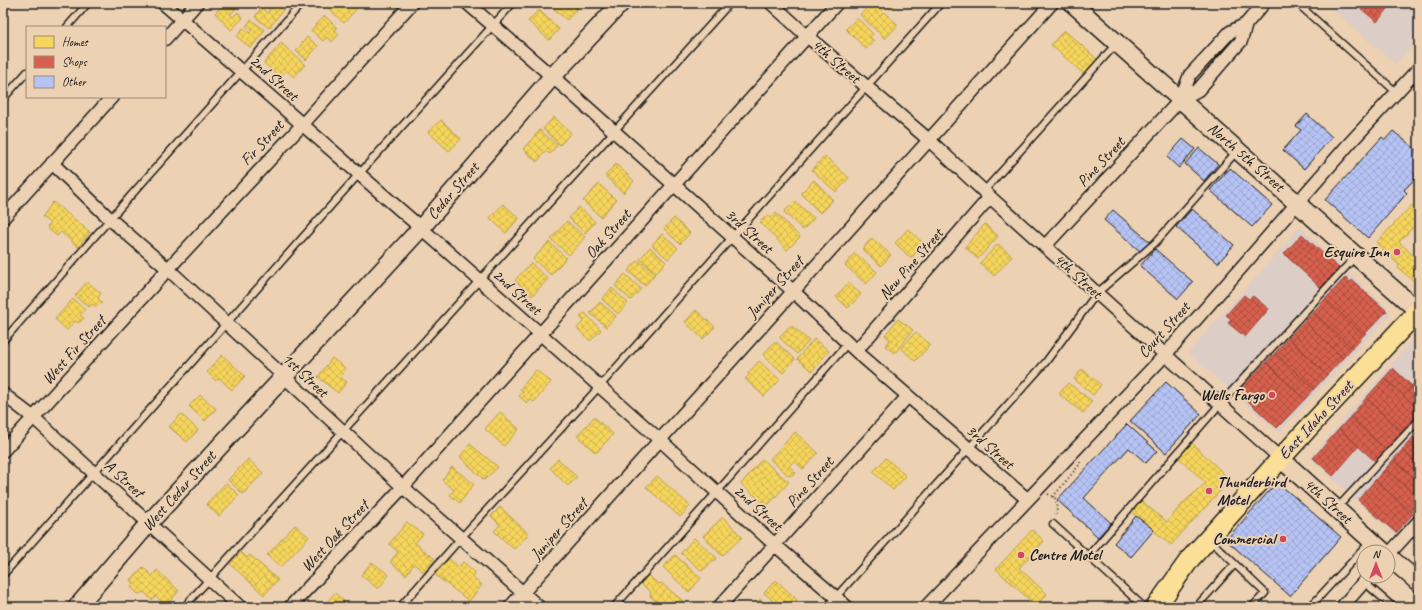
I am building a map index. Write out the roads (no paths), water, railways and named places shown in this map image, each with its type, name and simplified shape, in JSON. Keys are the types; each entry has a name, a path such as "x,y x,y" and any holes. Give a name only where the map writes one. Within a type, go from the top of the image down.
{"main road":[{"name":"East Idaho Street","path":"1156,607 1190,559 1208,538 1280,458 1419,311"}],"street":[{"name":"2nd Street","path":"163,3 242,70 302,125 480,280 660,440 775,545 847,607"},
{"path":"167,36 197,3"},
{"name":"Fir Street","path":"168,269 302,125 412,3"},
{"name":"3rd Street","path":"467,3 793,291 852,347 1027,499"},
{"name":"Cedar Street","path":"284,377 421,228 552,77 621,3"},
{"name":"4th Street","path":"771,3 807,36 929,140 1375,544"},
{"name":"Oak Street","path":"404,487 837,3"},
{"name":"Juniper Street","path":"510,607 1052,3"},
{"name":"North 5th Street","path":"1072,3 1419,311"},
{"name":"Pine Street","path":"1045,246 1180,100 1198,90 1240,41 1246,24 1264,3"},
{"name":"Court Street","path":"926,607 1165,355 1396,92 1419,68"},
{"path":"4,214 111,98"},
{"name":"1st Street","path":"52,163 110,219 168,269 404,487 539,607"},
{"name":"New Pine Street","path":"852,347 987,194"},
{"name":"West Fir Street","path":"3,451 168,269"},
{"name":"West Cedar Street","path":"77,607 149,523 284,377"},
{"name":"A Street","path":"3,394 34,418 240,607"},
{"name":"Pine Street","path":"719,607 908,396"},
{"name":"West Oak Street","path":"290,607 404,487"},
{"path":"1396,546 1419,521"},
{"path":"1396,562 1419,583"},
{"path":"1344,606 1363,584"}],"lane":[{"path":"68,26 88,3"},
{"path":"3,341 302,3"},
{"path":"3,575 513,3"},
{"path":"184,607 342,430 480,280 730,3"},
{"path":"400,607 599,387 941,3"},
{"path":"1297,3 1396,92"},
{"path":"987,194 1117,43"},
{"path":"3,99 26,73"},
{"path":"827,607 1045,363 1097,293 1155,243 1238,150"},
{"path":"1088,556 1220,404 1356,256"},
{"path":"614,607 717,492 852,347"},
{"path":"1336,509 1419,420"},
{"path":"1053,524 1144,607"},
{"path":"1208,538 1265,593 1252,607"},
{"path":"1310,607 1371,541"},
{"path":"1196,607 1235,564"},
{"path":"1372,584 1394,607"}],"place":[{"name":"Esquire Inn","path":"1397,252"},
{"name":"Wells Fargo","path":"1272,395"},
{"name":"Thunderbird Motel","path":"1209,491"},
{"name":"Commercial","path":"1283,539"},
{"name":"Centre Motel","path":"1021,555"}]}
